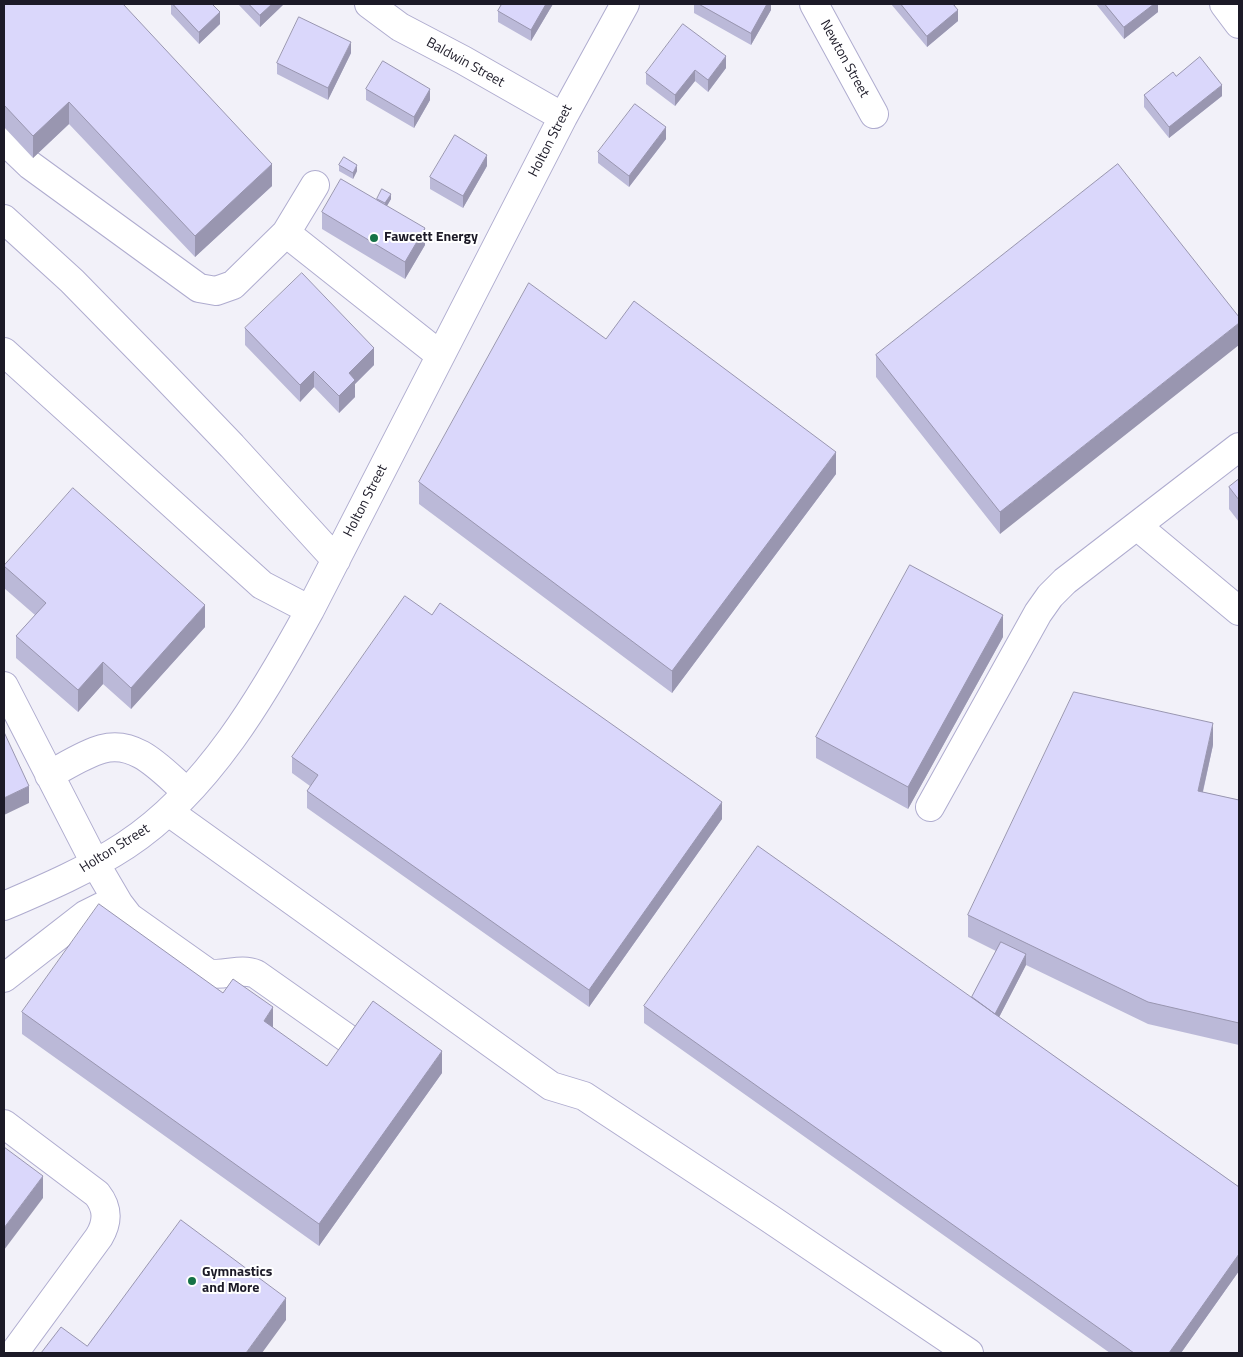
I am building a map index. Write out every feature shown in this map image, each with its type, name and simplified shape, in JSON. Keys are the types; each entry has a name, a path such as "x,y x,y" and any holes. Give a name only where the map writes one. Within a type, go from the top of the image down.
{"street":[{"name":"Baldwin Street","path":"369,4 400,27 463,60 563,117"},
{"name":"Holton Street","path":"4,906 55,884 127,845 169,812 222,751 283,659 310,610 563,117 625,4"},
{"name":"Newton Street","path":"814,4 874,114"},
{"path":"1224,4 1239,24"},
{"path":"4,140 30,166 193,285 204,290 216,291 233,285 286,233 315,185"},
{"path":"4,219 72,281 162,372 336,560"},
{"path":"286,233 440,355"},
{"path":"4,352 262,585 310,610"},
{"path":"930,808 1043,604 1065,581 1239,446"},
{"path":"1137,526 1239,612"},
{"path":"4,686 95,863 119,904 129,917 205,971 214,975 242,971 252,972 354,1043"},
{"path":"49,775 102,748 122,747 141,753 187,792"},
{"path":"169,812 551,1086 584,1096 969,1353"},
{"path":"4,978 85,915 101,907 119,904"},
{"path":"4,1124 97,1194 104,1205 106,1218 99,1237 14,1353"}],"building":[{"path":"4,4 123,4 272,164 195,236 69,102 33,136 4,105"},
{"path":"173,4 212,4 220,12 199,32"},
{"path":"249,4 272,4 260,15"},
{"path":"502,4 546,4 531,30 498,11"},
{"path":"699,4 767,4 751,33"},
{"path":"901,4 953,4 958,10 927,36"},
{"path":"1105,4 1154,4 1124,27"},
{"path":"299,17 351,42 328,88 277,63"},
{"path":"683,24 726,56 708,80 695,70 675,95 646,73"},
{"path":"1200,57 1222,85 1169,127 1144,95 1173,72 1176,76"},
{"path":"383,61 430,89 414,117 366,89"},
{"path":"635,104 666,127 629,176 598,152"},
{"path":"455,135 487,155 463,196 430,177"},
{"path":"344,157 357,165 353,173 339,165"},
{"path":"1118,164 1239,317 1239,323 1000,512 876,355"},
{"path":"341,179 425,228 405,262 322,212"},
{"path":"382,189 391,194 385,203 377,199"},
{"path":"302,273 374,348 349,373 355,380 339,396 314,371 300,385 245,328"},
{"path":"529,283 606,339 634,301 836,452 672,671 419,482"},
{"path":"1239,479 1239,500 1229,487"},
{"path":"73,488 205,605 131,688 103,662 78,690 16,636 46,603 4,566"},
{"path":"910,565 1003,615 908,787 816,737"},
{"path":"405,596 432,615 440,603 722,802 589,990 307,791 318,775 292,757"},
{"path":"1074,692 1213,723 1198,791 1239,800 1239,1023 1148,1002 968,915"},
{"path":"4,732 29,786 4,798"},
{"path":"758,846 1239,1187 1239,1254 1169,1353 1134,1353 644,1006"},
{"path":"99,904 223,993 233,979 273,1007 264,1021 327,1066 373,1001 442,1051 319,1224 22,1012"},
{"path":"1001,942 1026,954 995,1014 972,997"},
{"path":"4,1147 43,1176 4,1228"},
{"name":"Gymnastics and More","path":"181,1220 286,1298 246,1353 41,1353 61,1327 87,1346"}],"place":[{"name":"Fawcett Energy","path":"374,238"},
{"name":"Gymnastics and More","path":"192,1281"}]}
